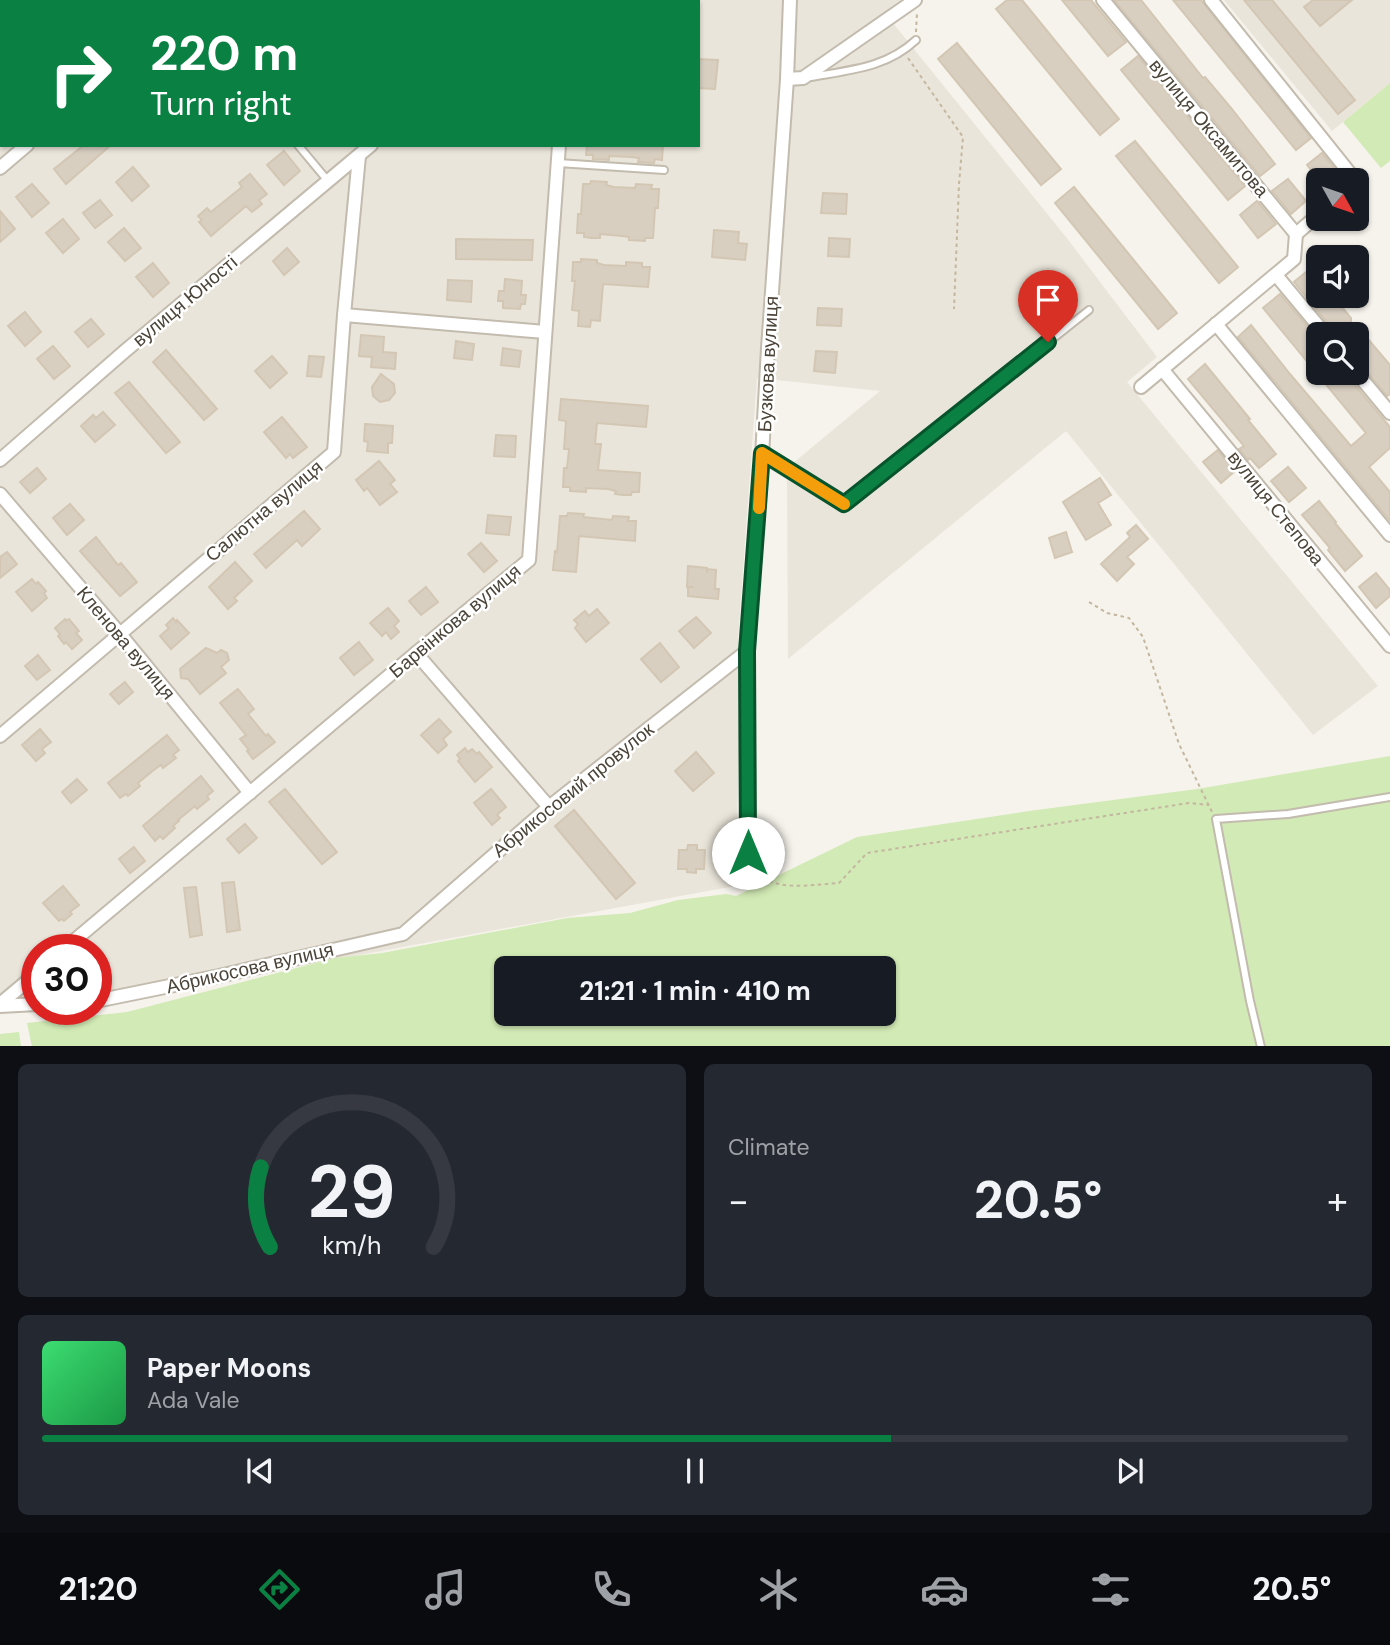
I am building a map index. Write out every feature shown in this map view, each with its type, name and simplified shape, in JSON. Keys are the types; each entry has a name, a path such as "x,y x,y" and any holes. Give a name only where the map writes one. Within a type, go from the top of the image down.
{"street":[{"name":"Бузкова вулиця","path":"748,853 747,651 787,79 790,0"},
{"name":"вулиця Оксамитова","path":"1103,0 1296,234"},
{"path":"1211,0 1347,168"},
{"path":"787,79 803,79 916,7"},
{"path":"0,168 25,147"},
{"name":"вулиця Юності","path":"0,460 125,351 369,147"},
{"name":"Барвінкова вулиця","path":"82,934 529,560 559,147"},
{"name":"Салютна вулиця","path":"0,736 334,452 359,156"},
{"path":"1140,387 1294,259 1296,234 1306,225"},
{"path":"1276,275 1315,322"},
{"path":"344,315 545,332"},
{"path":"1216,324 1390,535"},
{"name":"вулиця Степова","path":"1162,369 1390,646"},
{"path":"1367,385 1390,413"},
{"name":"Кленова вулиця","path":"0,494 120,634 250,793"},
{"name":"Абрикосовий провулок","path":"403,934 549,807 747,651"},
{"path":"416,653 549,807"},
{"name":"Абрикосова вулиця","path":"112,998 403,934"},
{"path":"0,1005 21,987"},
{"path":"0,1005 21,1004"}],"lane":[{"path":"803,79 874,65 904,51 916,40"},
{"path":"300,147 328,181"},
{"path":"558,163 664,170"},
{"path":"762,453 844,504 1089,310"},
{"path":"1261,1046 1216,819 1288,814 1390,797"}],"path":[{"path":"916,7 916,40"},
{"path":"904,51 963,137 954,309"},
{"path":"1089,602 1107,614 1129,618 1143,637 1179,744 1216,819"},
{"path":"748,853 763,877 780,884 797,886 839,883 867,853 1189,803 1209,805"}],"shaded area":[{"path":"700,0 900,0 884,12 1066,237 1157,357 1127,382 1378,686 1313,735 1066,431 788,659 787,468 880,391 757,378 738,639 741,686 735,886 229,979 112,992 112,934 21,934 21,1003 0,1005 0,147 700,147"},
{"path":"1224,0 1390,0 1390,83 1332,131"}],"green space":[{"path":"1390,83 1390,161 1381,168 1343,122"},
{"path":"1390,756 1390,1046 32,1046 27,1025 112,1025 112,1014 335,958 382,953 567,918 630,913 678,900 726,894 736,896 857,837 1197,789"},
{"path":"19,1032 21,1046 0,1046 0,1034"}],"building":[{"path":"1007,0 1022,0 1119,119 1100,135 996,9"},
{"path":"1062,0 1091,0 1126,42 1108,56"},
{"path":"1114,0 1141,0 1275,164 1260,176"},
{"path":"1173,0 1201,0 1311,138 1296,150"},
{"path":"1244,0 1272,0 1355,100 1338,114"},
{"path":"1313,0 1352,0 1320,26 1304,7"},
{"path":"957,43 1061,169 1041,185 938,59"},
{"path":"1138,56 1245,186 1228,200 1121,70"},
{"path":"700,59 718,60 715,89 700,88"},
{"path":"1135,141 1238,267 1219,283 1116,156"},
{"path":"82,147 109,147 66,184 54,169"},
{"path":"587,147 663,147 662,160 655,159 654,163 638,162 639,158 609,156 609,160 593,159 593,155 586,155"},
{"path":"284,151 300,171 284,185 267,165"},
{"path":"1322,153 1334,168 1309,168 1307,165"},
{"path":"133,167 149,186 132,201 116,182"},
{"path":"250,174 267,194 259,200 262,204 252,212 246,206 211,236 199,222 202,220 198,216 207,208 211,212 242,187 239,183"},
{"path":"1288,179 1306,201 1291,214 1272,191"},
{"path":"591,181 607,182 606,185 614,187 635,188 636,184 652,185 651,189 659,189 653,238 645,238 645,241 629,240 629,237 600,234 600,238 591,238 584,237 584,233 577,233 583,184 590,184"},
{"path":"32,184 49,203 32,217 16,197"},
{"path":"1074,187 1177,313 1158,329 1055,203"},
{"path":"823,193 847,194 846,214 821,213"},
{"path":"100,200 112,215 95,228 83,213"},
{"path":"1257,201 1276,224 1258,238 1240,215"},
{"path":"0,211 15,229 0,242"},
{"path":"63,219 79,239 63,253 46,233"},
{"path":"124,228 141,248 125,261 108,242"},
{"path":"714,230 739,232 738,243 747,244 745,260 712,257"},
{"path":"829,238 850,239 849,257 828,256"},
{"path":"456,239 533,240 532,260 456,259"},
{"path":"287,248 299,262 284,275 273,261"},
{"path":"581,259 597,260 597,263 604,265 626,266 626,262 642,263 642,267 650,267 648,287 603,284 600,321 591,320 590,327 578,326 579,311 572,310 575,281 572,281 573,262 581,262"},
{"path":"153,263 169,283 153,297 136,277"},
{"path":"1306,272 1306,297 1294,282"},
{"path":"505,279 522,281 521,295 526,295 525,304 521,304 520,309 503,308 503,301 498,301 499,291 504,291"},
{"path":"448,280 472,281 471,302 447,300"},
{"path":"1280,294 1306,325 1306,360 1263,308"},
{"path":"818,308 842,309 841,326 817,325"},
{"path":"1315,308 1343,308 1351,318 1350,322 1326,322"},
{"path":"25,312 41,332 25,346 8,326"},
{"path":"91,319 104,334 88,347 75,332"},
{"path":"1251,325 1351,446 1366,433 1326,385 1355,385 1390,427 1390,448 1369,467 1390,492 1390,521 1238,337"},
{"path":"361,335 384,337 383,352 396,353 395,369 371,367 372,357 359,356"},
{"path":"1369,340 1390,365 1390,394 1387,396 1369,375"},
{"path":"456,341 474,344 472,360 454,358"},
{"path":"53,346 70,366 54,379 37,359"},
{"path":"503,348 521,351 519,367 501,365"},
{"path":"166,350 217,409 204,420 153,362"},
{"path":"816,351 837,352 835,373 814,371"},
{"path":"272,356 287,373 270,388 255,371"},
{"path":"309,356 324,357 321,377 307,376"},
{"path":"1205,364 1276,454 1259,468 1239,449 1244,446 1188,379"},
{"path":"381,374 394,384 395,393 389,400 380,402 373,396 372,387"},
{"path":"129,382 180,442 166,453 115,393"},
{"path":"561,399 648,406 646,427 597,423 595,444 601,444 598,470 640,473 639,492 623,495 608,489 586,488 586,492 570,491 570,487 563,487 569,449 564,449 566,421 559,420"},
{"path":"103,412 115,425 95,442 81,426 93,415 96,418"},
{"path":"282,417 307,447 293,458 290,454 286,458 264,432"},
{"path":"365,424 393,426 392,443 388,443 388,453 367,451 368,442 364,441"},
{"path":"496,435 516,436 515,457 494,456"},
{"path":"1218,450 1235,471 1221,483 1203,462"},
{"path":"379,461 395,480 390,484 397,492 380,505 367,488 364,491 356,480"},
{"path":"1288,467 1306,488 1289,502 1271,481"},
{"path":"37,468 46,479 30,493 20,482"},
{"path":"1100,478 1111,495 1098,503 1111,525 1086,540 1063,502"},
{"path":"1319,501 1362,556 1345,571 1328,550 1330,548 1302,515"},
{"path":"70,504 84,520 67,535 53,518"},
{"path":"304,511 320,529 302,546 297,540 266,568 254,554"},
{"path":"568,513 612,520 613,516 629,517 628,521 636,521 635,541 579,536 576,572 553,570 560,516 567,516"},
{"path":"488,515 511,517 509,535 486,533"},
{"path":"1136,525 1148,539 1127,557 1134,564 1117,581 1101,564 1130,537 1127,533"},
{"path":"1066,532 1072,552 1055,558 1049,538"},
{"path":"96,537 118,565 121,563 137,582 120,596 80,551"},
{"path":"481,543 497,561 484,572 468,554"},
{"path":"7,552 17,564 0,578 0,557"},
{"path":"235,562 252,581 234,598 237,601 228,609 209,587"},
{"path":"688,566 716,570 715,589 719,589 718,599 688,596"},
{"path":"1376,573 1390,590 1390,596 1376,608 1359,587"},
{"path":"32,579 46,591 44,593 47,598 32,611 16,592"},
{"path":"426,587 438,602 421,615 409,601"},
{"path":"388,608 399,621 394,626 399,632 391,639 386,632 382,636 370,623"},
{"path":"597,609 609,623 586,642 575,628 578,624 574,620 585,611 589,616"},
{"path":"696,617 711,633 694,648 679,631"},
{"path":"173,618 189,633 171,649 160,636 169,628 166,625"},
{"path":"65,619 69,619 79,631 76,633 82,640 72,649 66,642 64,644 55,628"},
{"path":"359,642 373,660 354,675 340,658"},
{"path":"660,643 679,667 661,682 641,659"},
{"path":"206,648 217,653 221,650 227,653 229,660 221,667 226,673 200,694 188,679 181,678 180,669"},
{"path":"38,655 50,670 37,680 25,666"},
{"path":"125,682 133,692 119,704 110,694"},
{"path":"238,689 254,709 248,714 266,736 268,734 275,742 253,759 240,739 246,735 220,703"},
{"path":"439,719 451,732 443,739 447,745 438,753 421,735"},
{"path":"40,729 51,742 42,749 45,753 36,761 22,745"},
{"path":"167,735 179,750 173,755 176,758 163,768 161,765 155,769 138,783 140,786 128,796 126,794 120,798 108,783"},
{"path":"465,748 468,752 472,749 477,754 479,752 492,767 475,782 458,761 460,759 457,755"},
{"path":"696,752 714,773 693,791 675,771"},
{"path":"201,776 213,791 207,796 209,799 178,820 173,826 175,828 163,839 160,836 155,841 143,826"},
{"path":"77,779 87,790 71,803 62,792"},
{"path":"285,789 337,852 322,864 269,802"},
{"path":"491,789 506,807 497,815 500,818 492,825 474,803"},
{"path":"574,810 635,883 616,899 555,826"},
{"path":"245,824 257,838 239,853 227,839"},
{"path":"688,845 697,845 697,850 705,850 704,869 696,869 696,873 678,869 679,850 687,850"},
{"path":"134,847 145,861 130,873 119,859"},
{"path":"234,882 240,930 227,932 222,883"},
{"path":"63,886 79,905 64,921 59,921 43,903"},
{"path":"196,887 202,935 190,937 184,888"}],"slow traffic":[{"path":"759,508 762,453 844,504"}],"route":[{"path":"748,853 747,651 762,453 844,504 1048,342"}]}
